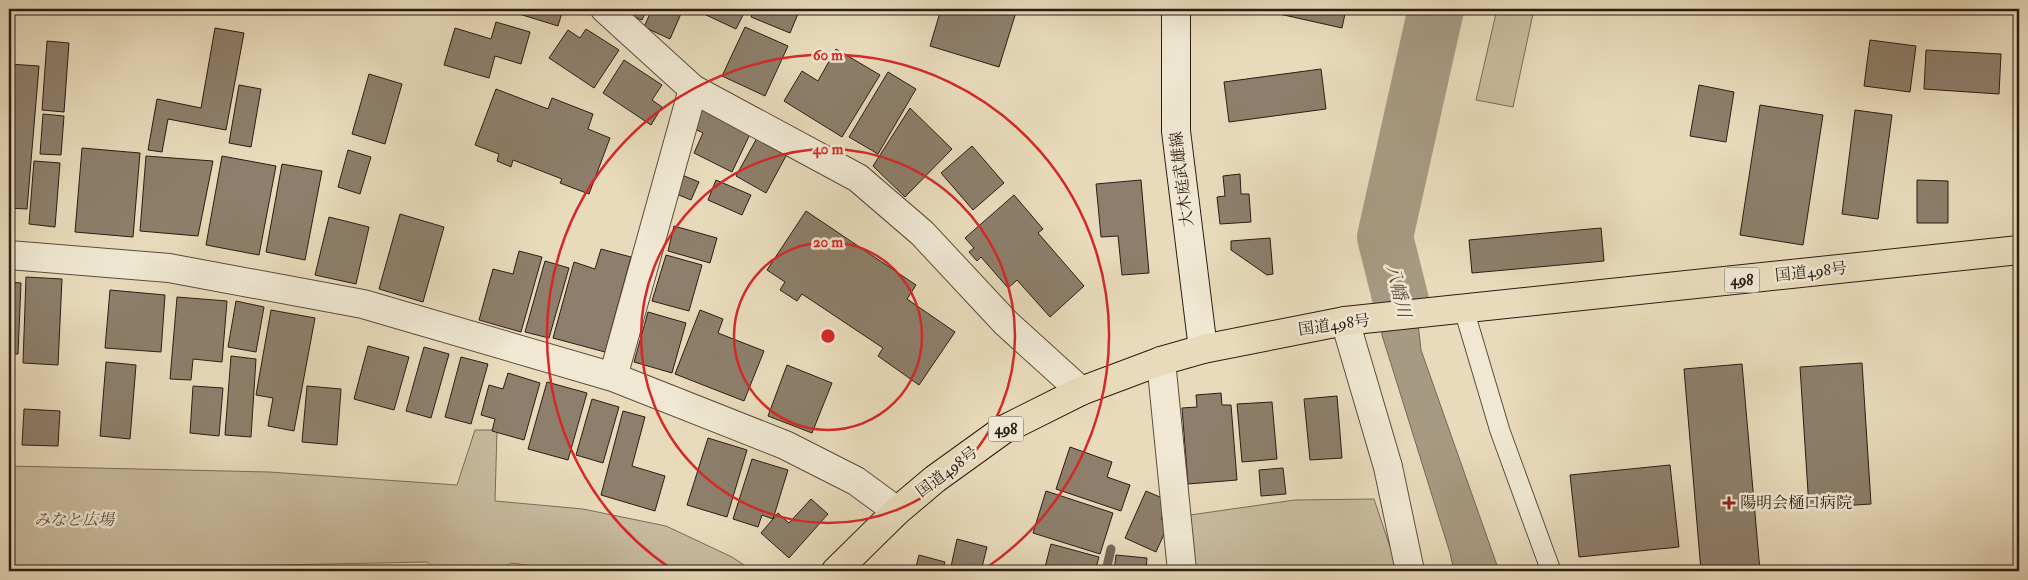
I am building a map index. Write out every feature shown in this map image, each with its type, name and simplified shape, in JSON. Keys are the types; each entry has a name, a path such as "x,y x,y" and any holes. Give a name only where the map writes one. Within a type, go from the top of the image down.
{"highway":[{"name":"国道498号","path":"840,568 897,511 934,478 1003,430 1081,391 1161,361 1203,349 1345,321 1464,310 2019,250"}],"street":[{"path":"605,9 693,89 858,178 922,233 1006,323 1081,391"},
{"name":"大木庭武雄線","path":"1176,9 1176,131 1203,349"},
{"path":"614,377 693,89"},
{"path":"9,255 170,268 363,304 614,377 785,445 856,482 897,511"},
{"path":"1345,321 1388,467 1410,571"},
{"path":"1161,361 1182,571"}],"lane":[{"path":"1464,310 1500,431 1552,571"}],"green space":[{"path":"1497,9 1534,9 1513,107 1476,100"},
{"name":"みなと広場","path":"475,430 497,430 495,501 583,509 666,526 732,557 753,571 570,571 511,563 500,571 434,571 427,562 229,566 219,571 9,571 9,466 269,472 457,485"},
{"path":"1374,499 1398,571 1191,571 1183,516 1295,500"}],"water":[{"path":"1378,230 1408,234 1421,350 1499,571 1454,571 1382,335"}],"building":[{"path":"503,9 563,9 558,26"},
{"path":"632,9 647,9 642,20 629,15"},
{"path":"652,9 683,9 670,39 644,27"},
{"path":"707,9 746,9 736,29 704,14"},
{"path":"754,9 800,9 790,33 751,17"},
{"path":"941,9 1017,9 999,67 930,46"},
{"path":"1257,9 1346,9 1342,28"},
{"path":"496,22 530,32 521,64 495,56 489,78 444,65 455,28 491,39"},
{"path":"745,27 788,46 765,96 722,76"},
{"path":"215,28 244,33 226,130 168,119 162,152 148,150 157,99 201,108"},
{"path":"586,29 619,50 594,88 549,58 568,30 580,38"},
{"path":"1870,40 1916,46 1910,92 1864,86"},
{"path":"47,41 69,43 64,112 42,110"},
{"path":"836,49 880,75 842,137 784,101 802,71 818,81"},
{"path":"1926,50 2001,54 1999,94 1924,89"},
{"path":"624,60 662,85 652,100 662,107 651,125 603,93"},
{"path":"9,64 39,66 27,209 9,208"},
{"path":"1321,69 1326,109 1229,122 1224,82"},
{"path":"888,72 916,89 878,154 849,137"},
{"path":"369,74 402,84 385,144 352,134"},
{"path":"239,85 261,89 251,147 229,143"},
{"path":"1699,85 1734,92 1726,142 1690,136"},
{"path":"496,89 548,109 552,98 593,114 588,129 610,138 589,194 560,183 562,179 513,160 511,167 497,161 499,154 475,145"},
{"path":"1760,105 1823,115 1803,245 1740,235"},
{"path":"702,108 751,132 732,172 694,153 703,133 693,128"},
{"path":"910,108 952,149 905,197 873,166"},
{"path":"1855,110 1892,115 1878,219 1842,214"},
{"path":"43,114 64,116 61,155 40,154"},
{"path":"757,138 787,154 766,193 736,176"},
{"path":"972,146 1004,183 973,210 941,173"},
{"path":"82,148 140,153 133,237 75,232"},
{"path":"348,150 371,157 360,194 338,187"},
{"path":"146,156 213,161 198,236 140,231"},
{"path":"222,156 276,166 259,255 206,245"},
{"path":"34,161 60,163 55,227 29,224"},
{"path":"282,164 322,171 305,260 266,252"},
{"path":"1240,174 1241,194 1249,194 1251,222 1220,224 1217,197 1225,196 1223,176"},
{"path":"682,175 699,182 691,200 674,193"},
{"path":"716,180 751,195 742,215 708,200"},
{"path":"1141,180 1149,273 1122,275 1118,236 1101,237 1096,184"},
{"path":"1917,180 1948,181 1948,223 1917,223"},
{"path":"1014,195 1043,229 1038,233 1084,286 1050,317 1017,280 1008,288 981,257 977,261 969,252 974,248 965,238"},
{"path":"806,211 916,285 907,299 955,332 919,385 878,356 883,348 802,294 797,301 780,290 785,282 767,270"},
{"path":"400,214 444,227 423,302 379,289"},
{"path":"329,217 369,227 356,284 315,275"},
{"path":"674,226 717,238 710,263 668,251"},
{"path":"1601,228 1604,261 1472,273 1469,240"},
{"path":"1270,238 1273,274 1267,275 1231,250 1231,241"},
{"path":"601,249 631,257 605,352 553,338 574,262 595,269"},
{"path":"519,251 542,257 521,332 479,320 493,269 513,274"},
{"path":"666,255 702,265 689,311 652,301"},
{"path":"545,261 569,268 549,338 525,332"},
{"path":"26,277 62,279 58,365 23,363"},
{"path":"9,282 21,283 18,354 9,354"},
{"path":"110,290 165,295 161,352 105,348"},
{"path":"177,297 227,301 222,362 193,359 191,380 170,379"},
{"path":"236,301 264,307 256,352 228,347"},
{"path":"271,310 315,318 294,431 268,426 273,398 256,395"},
{"path":"700,310 723,319 718,333 764,351 744,401 675,374"},
{"path":"648,312 686,323 672,373 634,362"},
{"path":"368,346 409,357 394,410 354,399"},
{"path":"424,347 449,354 431,418 406,411"},
{"path":"231,356 256,359 251,437 225,435"},
{"path":"461,357 488,364 471,424 445,417"},
{"path":"106,362 136,365 130,439 100,436"},
{"path":"1862,363 1871,504 1809,508 1800,367"},
{"path":"1742,364 1760,571 1701,571 1684,369"},
{"path":"787,365 832,383 812,433 768,416"},
{"path":"508,373 540,383 524,440 492,431 495,419 481,415 489,385 503,389"},
{"path":"547,382 587,393 568,460 528,449"},
{"path":"193,386 223,388 219,436 190,433"},
{"path":"307,386 341,389 337,445 302,442"},
{"path":"1221,393 1222,405 1231,405 1237,480 1188,484 1182,408 1197,407 1196,395"},
{"path":"1337,396 1342,458 1310,460 1304,399"},
{"path":"592,399 619,407 603,463 576,455"},
{"path":"1272,402 1277,459 1242,462 1237,404"},
{"path":"24,409 60,411 58,446 22,445"},
{"path":"623,411 645,417 632,466 665,476 655,511 601,495"},
{"path":"708,438 747,450 727,517 687,505"},
{"path":"1070,447 1112,462 1107,477 1130,485 1121,511 1056,489"},
{"path":"752,459 788,470 773,519 762,515 758,527 733,519"},
{"path":"1670,465 1679,547 1579,557 1570,475"},
{"path":"1283,468 1286,494 1261,496 1259,470"},
{"path":"1046,491 1113,513 1100,554 1033,533"},
{"path":"1146,491 1169,501 1161,519 1169,523 1156,552 1125,538"},
{"path":"811,499 828,514 789,558 761,533 778,513 789,523"},
{"path":"957,539 987,547 981,571 950,571"},
{"path":"1051,544 1099,557 1095,571 1044,571"},
{"path":"919,555 945,562 942,571 915,571"},
{"path":"1116,555 1147,558 1146,571 1114,571"}],"waterway":[{"name":"八幡川","path":"1402,305 1385,237 1436,9"},
{"path":"1106,571 1111,549"}],"place":[{"name":"陽明会樋口病院","path":"1729,503"}]}
